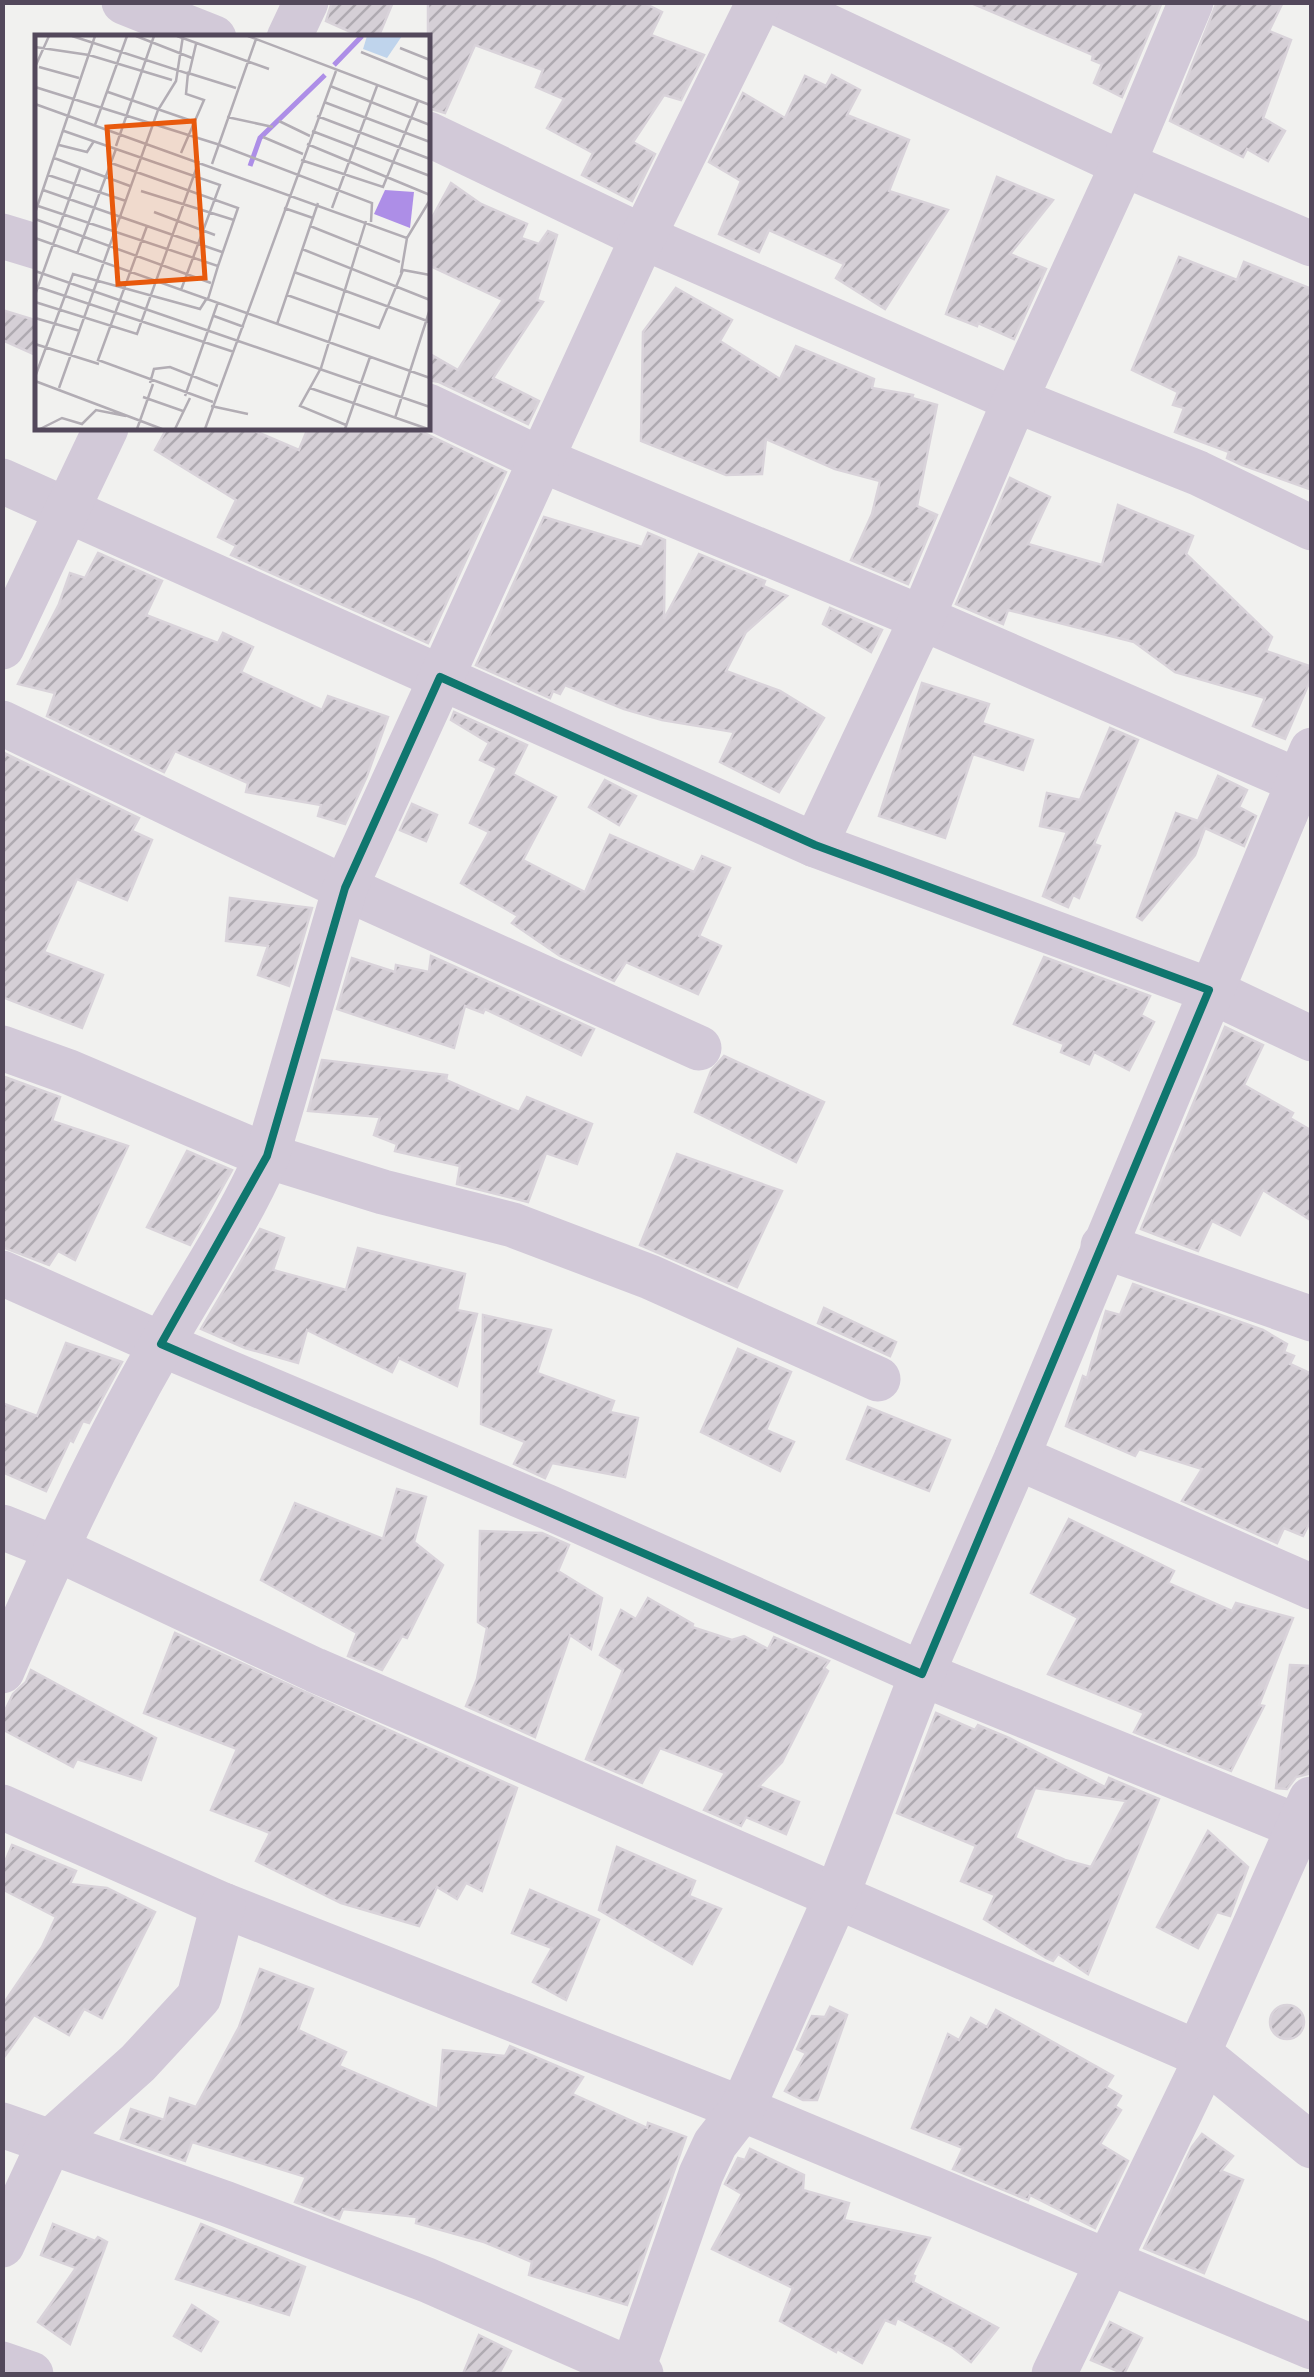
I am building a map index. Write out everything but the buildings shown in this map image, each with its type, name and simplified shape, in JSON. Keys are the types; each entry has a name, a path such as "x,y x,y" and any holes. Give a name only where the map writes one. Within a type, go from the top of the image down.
{"street":[{"path":"124,2 206,35"},
{"path":"291,35 306,2"},
{"path":"2,1670 55,1548 161,1344 251,1194 267,1156 345,888 643,238 759,2"},
{"path":"776,2 1124,164 1312,244"},
{"path":"816,845 922,618 1014,400 1124,164 1192,2"},
{"path":"430,135 643,238 1014,400 1198,473 1312,528"},
{"path":"2,236 35,246"},
{"path":"2,2125 427,2280 635,2373 700,2174 714,2144 742,2109 837,1895 922,1674 1017,1456 1209,990 1307,772 542,460 430,407"},
{"path":"2,646 105,430"},
{"path":"2,480 816,845 1209,990 1312,1039"},
{"path":"2,723 345,888 699,1048"},
{"path":"2,1048 69,1072 267,1156 382,1192 513,1225 650,1276 878,1379"},
{"path":"1103,1246 1312,1319"},
{"path":"2,1273 550,1508 922,1674 1306,1813 1202,2056 1054,2374"},
{"path":"1017,1456 1312,1587"},
{"path":"2,1527 314,1670 1202,2056 1312,2146"},
{"path":"2,1808 223,1904 742,2109 1312,2347"},
{"path":"2,2246 50,2142 138,2064 199,1997 223,1904"},
{"path":"2,2364 30,2374"}],"highlighted area":[{"path":"440,677 815,845 1209,990 922,1674 161,1344 267,1156 345,888"}]}
